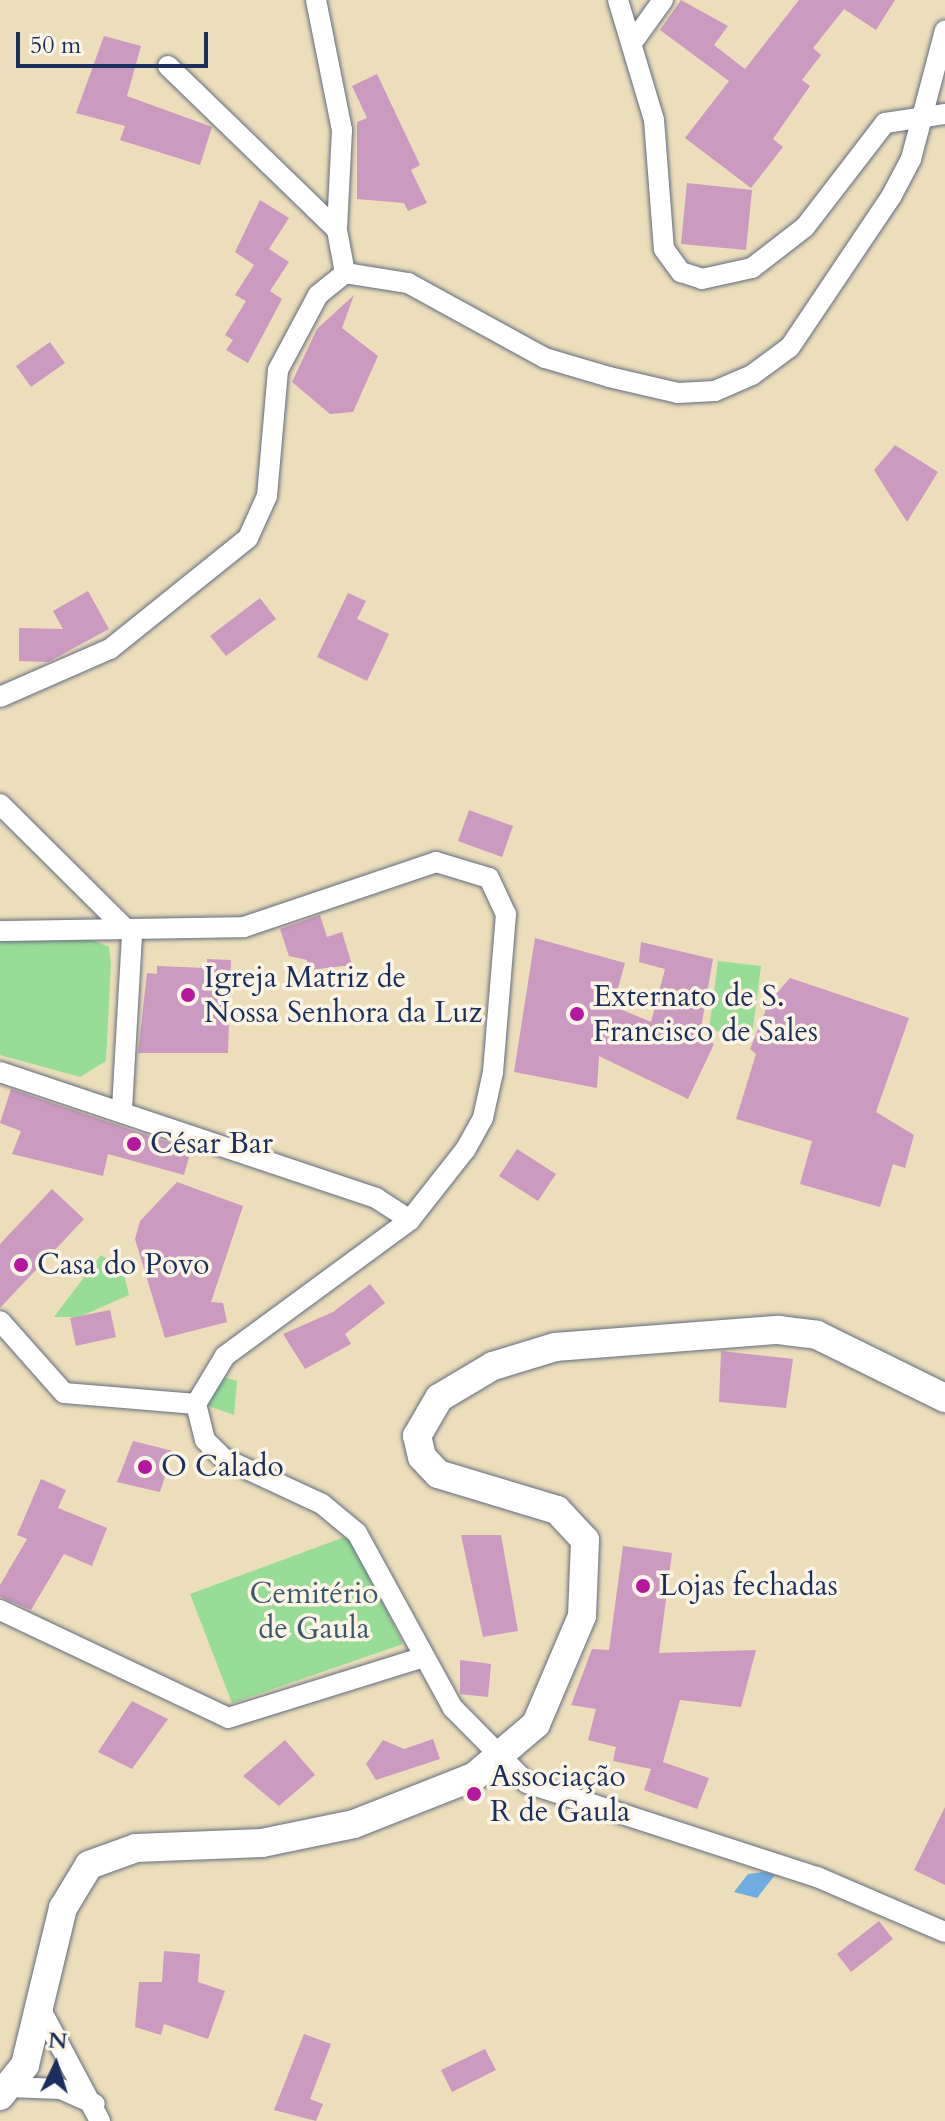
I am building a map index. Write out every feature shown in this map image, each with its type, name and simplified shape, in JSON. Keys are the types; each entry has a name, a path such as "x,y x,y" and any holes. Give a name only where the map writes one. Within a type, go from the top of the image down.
{"main road":[{"path":"4,2091 25,2065 41,2010 63,1908 89,1865 136,1848 262,1843 354,1824 435,1797 502,1759 536,1724 573,1649 588,1583 585,1540 557,1510 438,1474 422,1457 417,1436 426,1412 493,1366 555,1347 778,1330 817,1335 945,1398"}],"street":[{"path":"316,0 342,130 337,230 345,273"},
{"path":"618,0 654,120 664,249 681,272 702,279 752,268 805,227 885,123 935,114"},
{"path":"632,43 663,0"},
{"path":"345,273 408,283 545,358 678,393 715,391 790,347 892,195 935,114 945,30"},
{"path":"168,66 337,230"},
{"path":"0,697 110,649 248,538 267,496 278,370 310,308 345,273"},
{"path":"0,804 132,935 122,1107"},
{"path":"0,931 132,935 244,927 407,867 466,866 489,878 506,914 483,1118 410,1220 225,1356 196,1404 205,1440 223,1458 342,1516 421,1658 453,1708 527,1783 567,1802 817,1877 945,1932"},
{"path":"0,1072 122,1107 376,1198 410,1220"},
{"path":"0,1321 64,1393 196,1404"},
{"path":"0,1610 228,1718 421,1658"},
{"path":"41,2010 98,2113"},
{"path":"4,2091 61,2089 98,2113"}],"green space":[{"path":"90,939 109,947 111,964 106,1061 80,1077 0,1055 0,940"},
{"path":"718,961 761,966 752,1036 709,1030"},
{"path":"101,1255 123,1270 129,1295 79,1317 54,1317"},
{"path":"223,1377 237,1381 234,1415 206,1405"},
{"name":"Cemitério de Gaula","path":"350,1535 403,1644 232,1703 190,1594"}],"water":[{"path":"763,1872 775,1875 757,1898 734,1892 748,1874"}],"building":[{"path":"681,0 728,26 714,45 745,69 799,0 895,0 876,30 844,9 813,48 821,55 802,80 810,86 773,139 783,147 751,188 685,138 729,81 660,30"},
{"path":"104,36 141,46 127,96 212,127 200,165 120,140 125,126 76,113"},
{"path":"377,74 420,165 411,170 427,203 408,211 404,203 357,199 357,122 367,118 352,86"},
{"path":"687,183 752,190 746,250 681,244"},
{"path":"260,200 289,218 269,249 289,262 270,291 282,299 248,363 226,350 233,340 225,335 246,301 235,295 254,265 235,252"},
{"path":"354,295 342,328 378,356 353,412 330,414 292,382 317,329"},
{"path":"50,342 65,363 31,387 16,366"},
{"path":"895,445 938,472 907,522 874,470"},
{"path":"88,591 109,629 48,662 19,661 19,628 63,629 53,611"},
{"path":"348,593 366,601 357,619 389,634 367,681 317,657"},
{"path":"260,598 276,619 226,656 210,636"},
{"path":"469,810 513,826 502,857 458,841"},
{"path":"320,915 327,937 342,932 352,965 310,970 307,960 289,956 280,929"},
{"name":"Externato de S. Francisco de Sales","path":"535,938 625,963 613,1006 651,1022 665,969 639,962 641,942 713,959 700,1034 714,1044 688,1099 599,1056 597,1088 514,1072"},
{"name":"Igreja Matriz de Nossa Senhora da Luz","path":"207,959 231,960 228,1053 138,1053 147,973 157,974 157,966 207,968"},
{"path":"790,978 909,1018 876,1112 914,1135 905,1168 893,1164 880,1207 800,1184 812,1141 736,1119 756,1054 750,1049 769,1002"},
{"path":"11,1089 191,1150 184,1175 108,1154 103,1176 12,1154 21,1131 0,1123"},
{"path":"517,1149 556,1174 538,1201 499,1176"},
{"path":"177,1182 243,1206 211,1302 223,1303 227,1322 165,1338 135,1239 140,1221"},
{"name":"Casa do Povo","path":"52,1189 84,1219 0,1308 0,1244"},
{"path":"370,1284 385,1303 345,1334 351,1344 305,1369 283,1334 333,1312"},
{"path":"110,1310 116,1337 76,1346 70,1318"},
{"path":"721,1351 793,1359 786,1408 719,1402"},
{"name":"O Calado","path":"133,1441 173,1451 160,1492 117,1482"},
{"path":"41,1479 66,1490 58,1508 107,1528 92,1566 64,1554 31,1610 0,1597 0,1585 27,1539 17,1535"},
{"path":"461,1535 501,1535 518,1631 483,1637"},
{"path":"623,1546 672,1553 659,1653 756,1650 741,1707 680,1700 663,1762 709,1778 697,1809 644,1790 651,1769 613,1761 616,1747 588,1740 596,1709 571,1705 592,1649 609,1650"},
{"path":"460,1660 491,1664 488,1697 460,1694"},
{"path":"132,1701 168,1719 132,1769 98,1752"},
{"path":"433,1739 440,1759 376,1780 366,1764 383,1740 404,1749"},
{"path":"285,1740 315,1775 279,1806 243,1776"},
{"path":"945,1807 945,1885 914,1870"},
{"path":"879,1921 893,1939 851,1972 837,1954"},
{"path":"164,1951 200,1954 198,1982 225,1991 208,2039 164,2024 161,2035 135,2027 139,1982 162,1982"},
{"path":"304,2034 331,2044 310,2099 323,2104 316,2121 274,2110"},
{"path":"485,2049 496,2070 452,2092 441,2070"}],"place":[{"name":"Igreja Matriz de Nossa Senhora da Luz","path":"188,995"},
{"name":"Externato de S. Francisco de Sales","path":"577,1014"},
{"name":"César Bar","path":"134,1144"},
{"name":"Casa do Povo","path":"21,1265"},
{"name":"O Calado","path":"145,1467"},
{"name":"Lojas fechadas","path":"643,1586"},
{"name":"Associação R de Gaula","path":"474,1794"}]}
